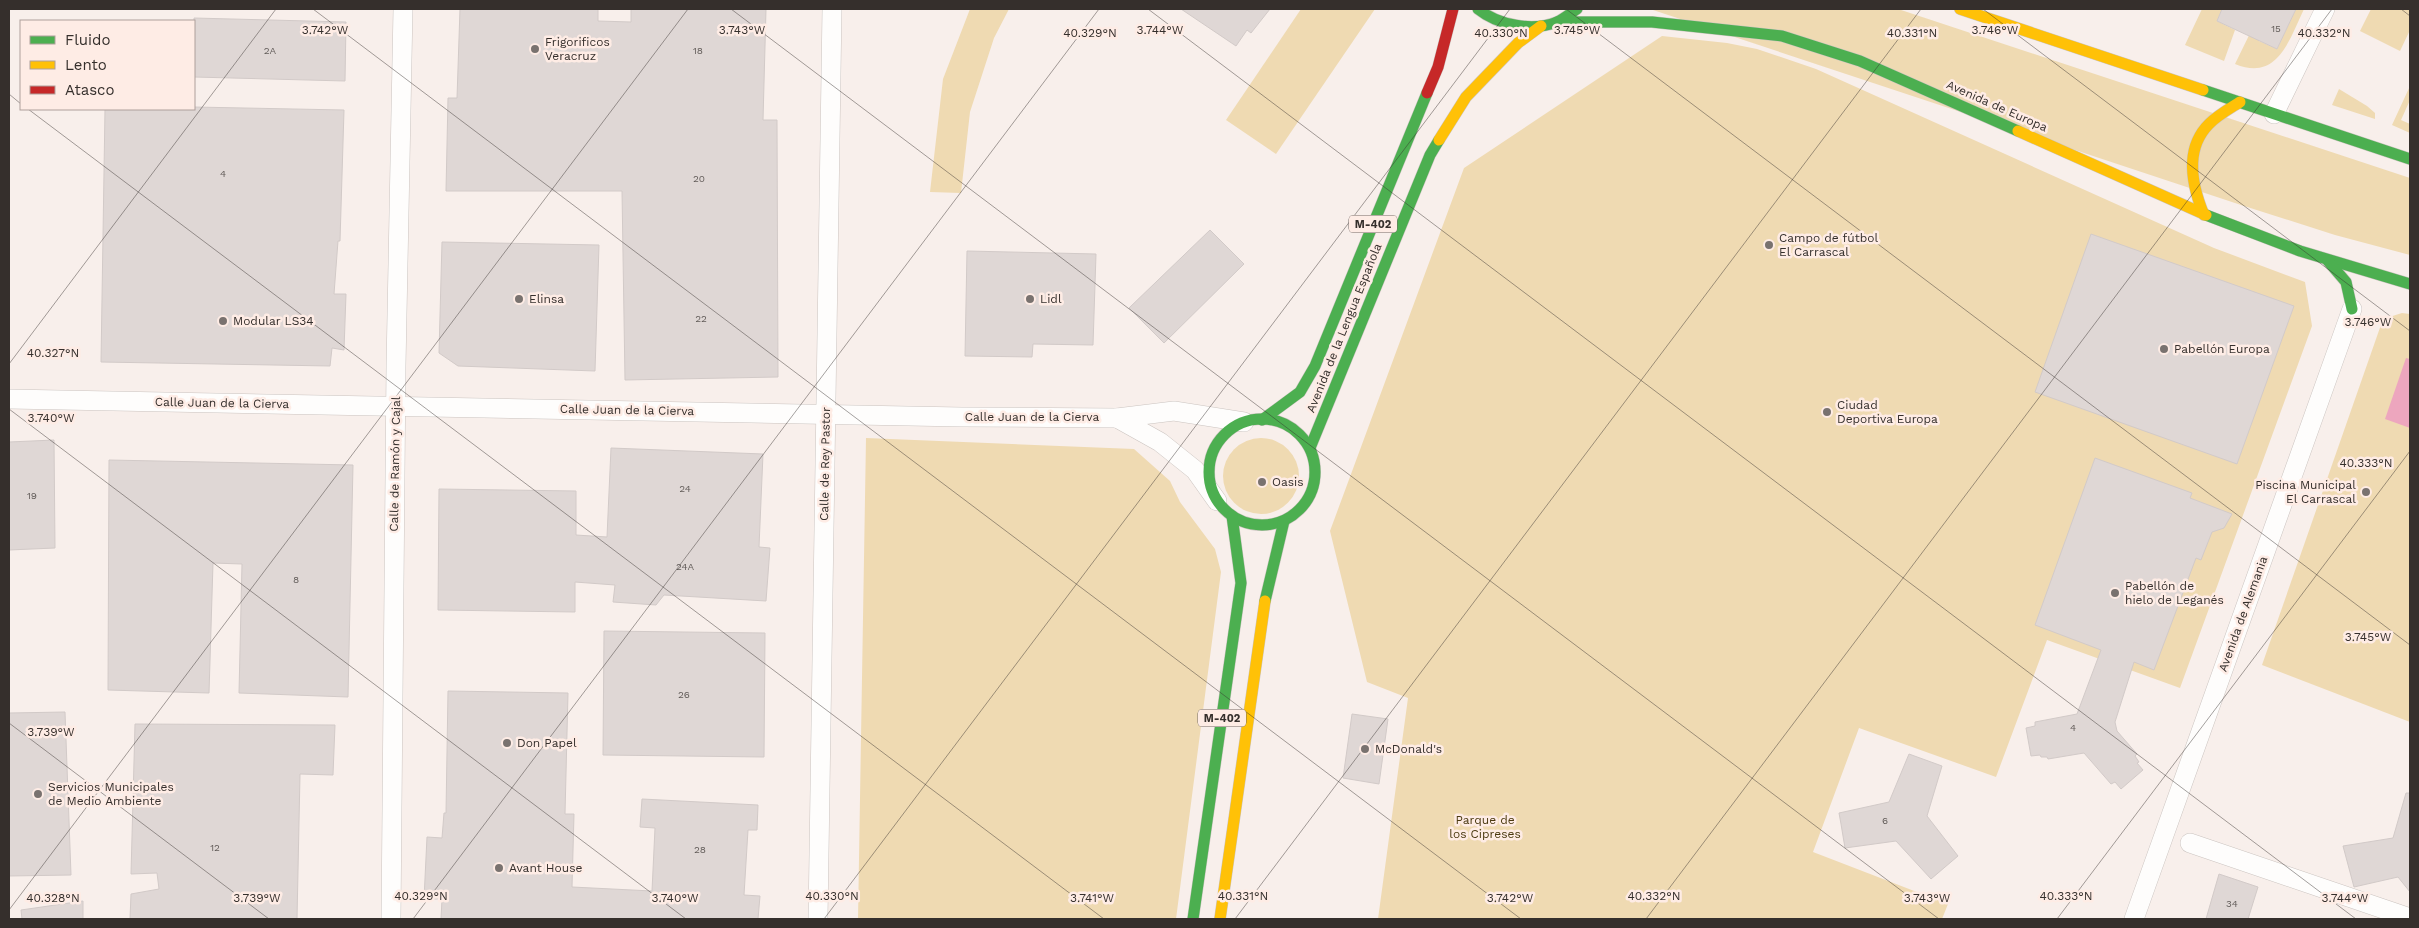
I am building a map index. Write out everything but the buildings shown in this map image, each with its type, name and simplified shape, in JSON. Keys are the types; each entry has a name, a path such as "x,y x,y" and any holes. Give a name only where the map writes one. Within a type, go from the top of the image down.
{"main road":[{"name":"Avenida de la Lengua Española","path":"1253,421 1300,392 1315,366 1438,67 1453,9"},
{"name":"M-402","path":"1478,9 1495,20 1510,25 1541,26 1557,22 1577,9"},
{"path":"1960,9 2410,159"},
{"name":"Avenida de Europa","path":"1557,22 1605,20 1667,23 1717,30 1765,33 1796,40 1902,78 2249,234 2328,261 2410,284"},
{"name":"Avenida de la Lengua Española","path":"1310,448 1430,156 1466,97 1518,44 1541,26"},
{"path":"2204,215 2196,196 2193,170 2197,141 2211,122 2240,102"},
{"path":"2328,261 2346,282 2357,304"},
{"path":"2381,287 2396,280"},
{"path":"1253,421 1280,422 1299,434 1310,448 1314,463 1314,482 1307,501 1284,521"},
{"name":"M-402","path":"1220,919 1268,583 1284,521 1266,526 1249,524 1232,516 1217,501 1210,484 1210,464 1216,447 1228,432 1253,421"},
{"name":"M-402","path":"1193,919 1241,583 1232,516"}],"street":[{"name":"Calle de Ramón y Cajal","path":"391,919 396,407 403,9"},
{"name":"Calle de Rey Pastor","path":"818,919 832,9"},
{"path":"2274,114 2325,9"},
{"name":"Avenida de Alemania","path":"2134,919 2357,304"},
{"name":"Calle Juan de la Cierva","path":"9,399 1117,418 1174,411 1253,421"},
{"path":"1117,418 1160,442 1195,470 1217,501"},
{"path":"2190,843 2410,918"}],"green space":[{"path":"970,9 1009,9 994,38 970,112 961,193 930,192 943,79"},
{"path":"1301,9 1375,9 1276,154 1226,120"},
{"path":"1650,9 1898,9 2410,178 2410,255 2335,235 2241,205"},
{"path":"2202,9 2222,9 2217,21 2235,30 2224,61 2185,45"},
{"path":"2296,9 2304,9 2287,45 2272,63 2262,67 2250,68 2235,64 2256,21 2265,26 2259,41 2277,49"},
{"path":"2371,9 2410,9 2410,30 2400,51 2360,31"},
{"name":"Ciudad Deportiva Europa","path":"1662,36 1727,43 1757,49 1816,69 2214,248 2305,282 2312,326 2180,688 2047,640 1996,777 1859,728 1813,852 1948,904 1942,919 1378,919 1408,698 1367,682 1330,531 1464,168"},
{"path":"2410,86 2410,100 2401,120 2410,124 2410,133 2392,125"},
{"path":"2339,89 2367,106 2375,113 2375,119 2332,105"},
{"name":"Piscina Municipal El Carrascal","path":"2402,313 2410,314 2410,722 2262,665 2383,319"},
{"path":"866,438 1134,449 1170,481 1180,502 1215,549 1221,572 1176,919 858,919"},
{"path":"1261,438 1276,441 1288,449 1296,461 1299,476 1296,491 1288,503 1276,511 1261,514 1246,511 1234,503 1226,491 1223,476 1226,461 1234,449 1246,441"}],"shaded area":[{"path":"2406,358 2410,359 2410,428 2385,419"}],"traffic: fast":[{"path":"1478,9 1486,15 1505,23 1526,26 1547,25 1557,22 1577,9"},
{"path":"1557,22 1652,22 1782,36 1860,61 2018,131"},
{"path":"2203,90 2410,159"},
{"path":"1262,420 1300,392 1315,366 1427,93"},
{"path":"1310,448 1430,155 1439,140"},
{"path":"2206,215 2300,251 2410,284"},
{"path":"2328,261 2346,282 2352,309"},
{"path":"1262,419 1282,423 1299,435 1311,452 1315,472 1311,492 1299,509 1282,521 1262,525 1242,521 1225,509 1213,492 1209,472 1213,452 1225,435 1242,423 1262,419"},
{"path":"1193,919 1241,583 1232,516"},
{"path":"1265,601 1284,521"}],"traffic: slow":[{"path":"1960,9 2203,90"},
{"path":"1439,140 1466,97 1518,43 1541,26"},
{"path":"2204,215 2194,180 2193,156 2196,145 2201,134 2209,124 2240,102"},
{"path":"2018,131 2206,215"},
{"path":"1220,919 1265,601"}],"traffic: jam":[{"path":"1427,93 1438,67 1453,9"}],"place":[{"name":"Frigorificos Veracruz","path":"535,49"},
{"name":"Campo de fútbol El Carrascal","path":"1769,245"},
{"name":"Elinsa","path":"519,299"},
{"name":"Lidl","path":"1030,299"},
{"name":"Modular LS34","path":"223,321"},
{"name":"Pabellón Europa","path":"2164,349"},
{"name":"Ciudad Deportiva Europa","path":"1827,412"},
{"name":"Oasis","path":"1262,482"},
{"name":"Piscina Municipal El Carrascal","path":"2366,492"},
{"name":"Pabellón de hielo de Leganés","path":"2115,593"},
{"name":"Don Papel","path":"507,743"},
{"name":"McDonald's","path":"1365,749"},
{"name":"Servicios Municipales de Medio Ambiente","path":"38,794"},
{"name":"Avant House","path":"499,868"}],"park label":[{"name":"Parque de los Cipreses","path":"1485,827"}]}
